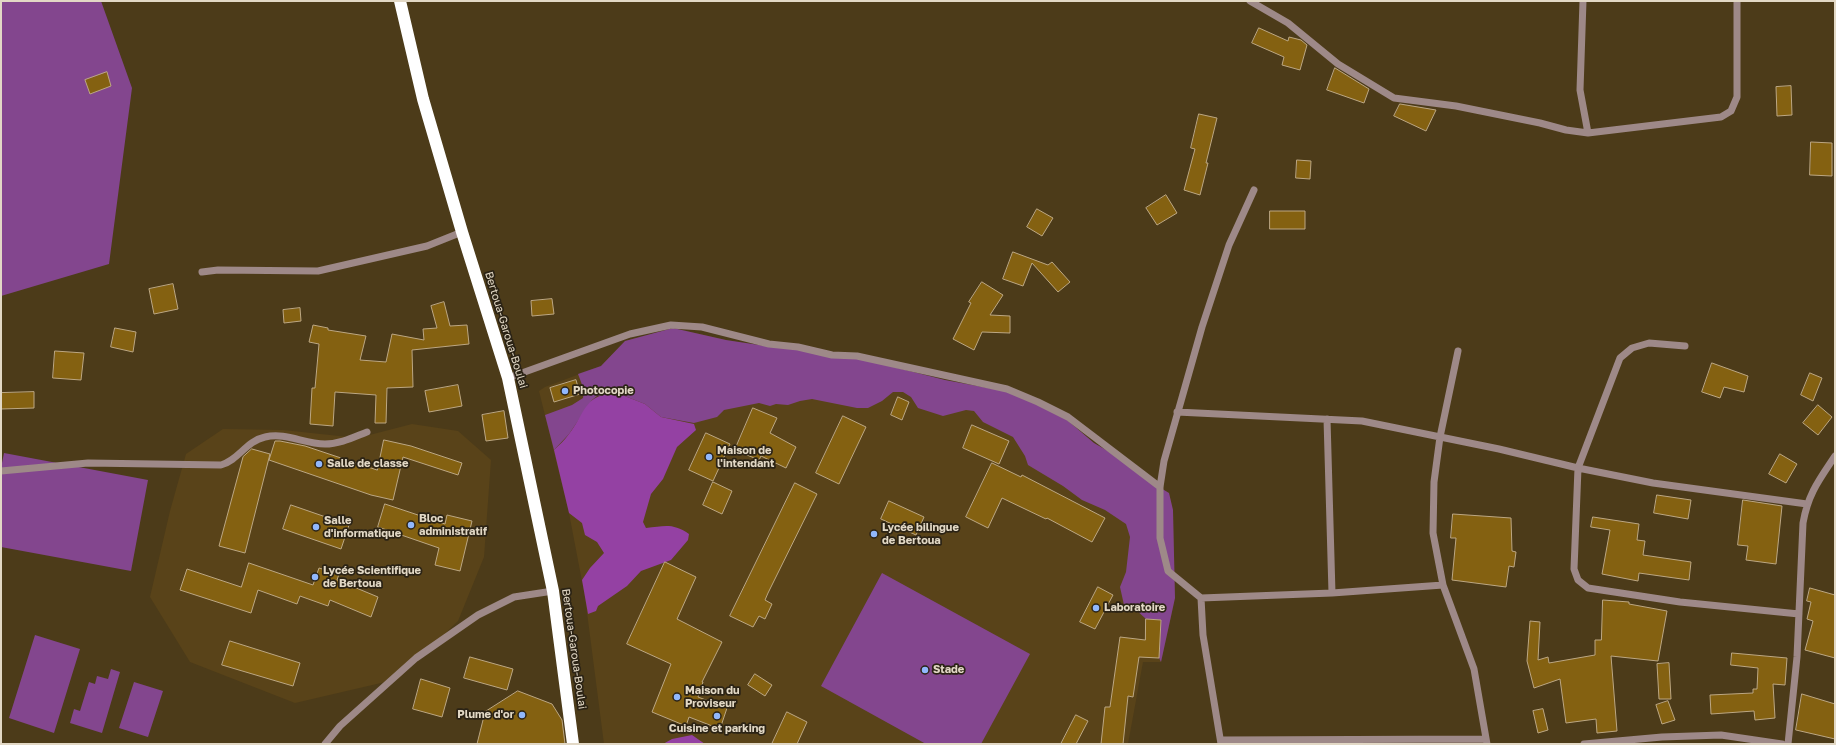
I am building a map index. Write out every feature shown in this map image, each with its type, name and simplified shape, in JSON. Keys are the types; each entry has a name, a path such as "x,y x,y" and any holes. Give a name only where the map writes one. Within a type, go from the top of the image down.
{"highway":[{"name":"Bertoua-Garoua-Boulai","path":"400,1 423,100 462,232 508,378 553,591 573,744"}],"street":[{"path":"1250,1 1288,24 1338,64 1394,98 1456,106 1540,123 1566,130 1588,133 1721,117 1731,111 1737,97 1737,1"},
{"path":"1583,1 1580,90 1588,133"},
{"path":"1254,190 1229,245 1202,326 1164,461 1160,487 1160,538 1168,571 1202,598 1332,593 1443,586"},
{"path":"202,272 218,270 318,271 427,246 462,232"},
{"path":"508,378 553,361 584,352 605,343 644,331 671,325 702,327 750,340 798,347 832,355 857,356 1007,389 1068,417 1160,487"},
{"path":"1685,346 1650,344 1632,348 1620,358 1578,468 1574,569 1578,580 1588,588 1680,602 1798,614"},
{"path":"1202,598 1204,643 1221,742 1487,741 1474,669 1443,586 1433,533 1434,482 1440,437 1458,351"},
{"path":"1178,412 1362,421 1499,448 1578,468 1653,483 1807,504"},
{"path":"1327,419 1332,593"},
{"path":"1,471 88,463 221,465 234,459 253,441 264,437 277,435 287,436 326,444 344,441 367,432"},
{"path":"1788,744 1797,657 1803,523 1807,504 1815,485 1835,456"},
{"path":"324,744 340,726 416,658 478,615 514,597 553,591"},
{"path":"1584,744 1721,735 1782,744"}],"shaded area":[{"path":"1,1 101,1 132,88 109,264 1,296"},
{"name":"Lycée bilingue de Bertoua","path":"673,328 726,340 1010,392 1060,414 1094,443 1132,465 1144,478 1169,493 1173,510 1175,598 1161,662 1143,662 1128,744 604,744 585,597 569,513 539,391 545,387 601,366 625,341"},
{"path":"673,328 726,340 779,348 814,349 945,380 1010,392 1060,414 1094,443 1132,465 1144,478 1169,493 1173,510 1175,598 1161,662 1159,658 1161,620 1146,619 1134,608 1124,605 1120,587 1126,572 1130,537 1126,524 1105,510 1082,500 1063,486 1028,465 1025,456 1013,437 983,422 974,411 966,410 943,416 918,408 911,397 903,392 893,392 882,401 868,408 857,408 812,399 788,405 776,404 770,406 759,403 724,410 717,417 694,423 661,417 645,404 617,393 597,396 592,400 569,434 554,450 545,415 572,405 583,398 584,390 578,374 601,366 625,341"},
{"path":"617,393 645,404 661,417 694,424 696,430 677,447 663,479 651,494 643,522 646,528 669,526 678,528 689,534 688,540 671,560 641,571 627,586 598,606 596,611 588,614 582,580 590,568 604,553 597,542 585,535 582,523 569,513 554,450 575,426 587,406 592,401 606,394"},
{"name":"Lycée Scientifique de Bertoua","path":"412,424 458,431 491,460 484,557 458,621 398,679 295,703 190,662 150,597 170,511 186,454 223,429 283,430 358,438"},
{"path":"4,453 148,480 131,571 1,547 1,468"},
{"name":"Stade","path":"882,573 1030,654 981,744 926,744 821,686"},
{"path":"35,635 80,649 54,733 9,718"},
{"path":"111,669 120,672 102,733 70,723 74,709 80,711 89,682 95,684 97,676 108,679"},
{"path":"134,682 163,691 148,737 119,728"},
{"path":"692,735 705,744 663,744 672,739"}],"building":[{"path":"1259,28 1288,41 1289,37 1301,40 1307,45 1300,70 1282,65 1284,57 1252,43"},
{"path":"1335,68 1369,89 1364,103 1327,90"},
{"path":"107,72 111,86 90,94 85,80"},
{"path":"1791,86 1792,115 1777,116 1776,87"},
{"path":"1400,104 1436,110 1426,131 1394,116"},
{"path":"1199,114 1217,118 1200,195 1184,190 1195,149 1191,148"},
{"path":"1811,142 1832,143 1832,176 1810,175"},
{"path":"1297,160 1311,161 1310,179 1296,178"},
{"path":"1166,195 1177,213 1157,225 1146,208"},
{"path":"1037,209 1053,218 1042,236 1027,227"},
{"path":"1270,211 1305,211 1305,229 1270,229"},
{"path":"1013,252 1048,265 1052,262 1070,282 1058,292 1032,263 1023,286 1003,279"},
{"path":"982,282 1003,295 990,315 1010,316 1010,333 982,332 974,350 953,339 971,303 969,302"},
{"path":"173,284 178,309 154,314 149,289"},
{"path":"552,299 554,314 532,316 531,301"},
{"path":"444,302 450,326 467,325 469,344 412,350 413,387 387,388 386,423 375,423 376,395 335,392 333,426 310,424 312,388 315,388 319,344 309,342 313,325 328,328 328,330 366,336 360,360 386,362 392,334 424,340 423,329 437,328 431,306"},
{"path":"300,308 301,321 284,323 283,310"},
{"path":"115,328 136,332 133,352 111,347"},
{"path":"55,351 84,353 81,380 53,378"},
{"path":"1712,363 1748,376 1744,392 1724,387 1720,398 1702,392"},
{"path":"1810,373 1822,378 1813,401 1801,395"},
{"name":"Photocopie","path":"576,380 580,394 554,402 550,388"},
{"path":"458,385 462,406 429,412 425,391"},
{"path":"34,392 34,408 1,409 1,393"},
{"path":"898,397 909,402 902,420 891,415"},
{"path":"1818,405 1832,417 1818,435 1803,423"},
{"path":"753,408 777,418 770,433 796,447 786,468 761,456 759,460 735,450"},
{"path":"504,411 508,438 486,441 482,415"},
{"path":"843,416 866,427 839,484 816,473"},
{"path":"972,425 1009,441 999,464 963,448"},
{"name":"Maison de l'intendant","path":"706,433 730,444 713,481 689,470"},
{"path":"384,440 411,446 462,463 458,475 403,457 393,500 371,495 269,460 275,441 280,441 305,446 377,470"},
{"path":"252,449 270,454 245,553 219,546 243,457"},
{"path":"1780,454 1797,464 1786,483 1769,474"},
{"path":"992,463 1021,477 1022,475 1105,518 1092,542 1047,518 1046,519 1002,498 988,528 966,517"},
{"path":"713,482 732,491 722,514 703,505"},
{"path":"795,483 817,494 765,600 772,604 765,619 759,616 753,627 730,616"},
{"path":"1657,495 1691,500 1688,519 1654,513"},
{"path":"1743,500 1782,506 1776,564 1746,560 1748,546 1738,545"},
{"path":"889,501 924,517 916,535 881,519"},
{"path":"385,504 445,524 447,515 472,521 460,571 435,565 439,548 378,527"},
{"name":"Salle d'informatique","path":"291,505 349,525 341,549 283,529"},
{"path":"1453,514 1511,518 1512,551 1516,552 1514,567 1509,566 1506,587 1452,580 1456,538 1451,538"},
{"path":"1593,517 1639,524 1637,540 1645,541 1643,555 1691,562 1689,580 1639,573 1638,581 1602,574 1610,530 1591,527"},
{"path":"665,562 696,577 677,619 722,642 702,682 698,697 727,708 720,729 689,717 686,726 652,712 671,664 627,644"},
{"path":"249,563 313,585 319,568 339,574 337,580 378,597 371,617 330,600 328,606 300,596 297,604 258,590 251,613 180,590 187,569 241,587"},
{"name":"Laboratoire","path":"1098,587 1113,595 1095,629 1080,622"},
{"path":"1810,588 1835,595 1835,658 1805,650 1813,621 1807,619 1811,602 1807,601"},
{"path":"1603,600 1629,602 1629,604 1667,611 1658,661 1611,656 1617,731 1597,733 1596,719 1566,723 1560,679 1534,688 1527,661 1530,621 1540,622 1538,660 1548,657 1549,663 1595,655 1595,640 1601,640"},
{"path":"1146,619 1161,620 1159,658 1139,657 1133,697 1128,696 1123,744 1101,744 1105,707 1110,707 1120,637 1145,640"},
{"path":"230,641 300,663 293,686 222,665"},
{"path":"1732,653 1787,658 1785,685 1773,684 1775,718 1755,720 1754,711 1711,714 1710,695 1753,693 1753,689 1757,689 1758,668 1731,665"},
{"path":"470,657 513,669 507,690 464,678"},
{"path":"1669,663 1671,699 1659,699 1657,664"},
{"path":"755,674 772,685 765,696 748,685"},
{"path":"421,679 450,688 442,717 413,709"},
{"name":"Plume d'or","path":"518,691 552,704 562,720 565,744 477,744 485,712"},
{"path":"1802,694 1835,704 1835,739 1796,730"},
{"path":"1668,701 1675,720 1662,724 1656,705"},
{"path":"1543,709 1548,730 1538,733 1533,711"},
{"path":"787,712 807,722 797,744 772,744"},
{"path":"1076,715 1088,721 1076,744 1061,744"}],"place":[{"name":"Photocopie","path":"565,391"},
{"name":"Maison de l'intendant","path":"709,457"},
{"name":"Salle de classe","path":"319,464"},
{"name":"Bloc administratif","path":"411,525"},
{"name":"Salle d'informatique","path":"316,527"},
{"name":"Lycée bilingue de Bertoua","path":"874,534"},
{"name":"Lycée Scientifique de Bertoua","path":"315,577"},
{"name":"Laboratoire","path":"1096,608"},
{"name":"Stade","path":"925,670"},
{"name":"Maison du Proviseur","path":"677,697"},
{"name":"Plume d'or","path":"522,715"},
{"name":"Cuisine et parking","path":"717,716"}]}
